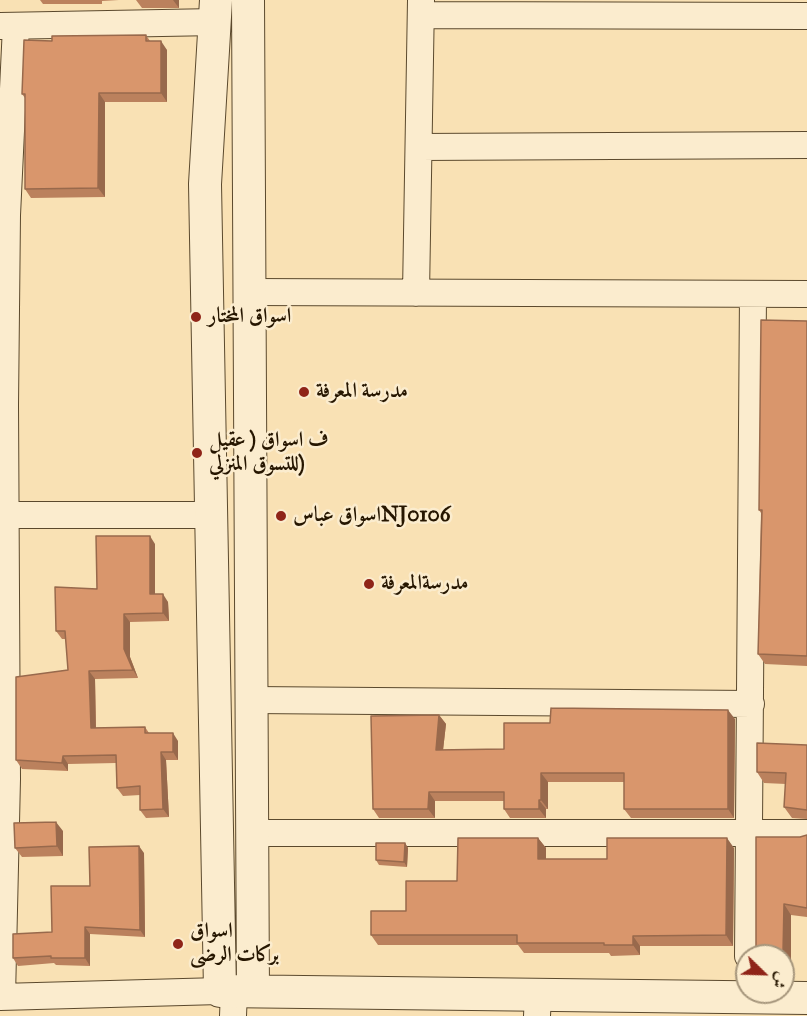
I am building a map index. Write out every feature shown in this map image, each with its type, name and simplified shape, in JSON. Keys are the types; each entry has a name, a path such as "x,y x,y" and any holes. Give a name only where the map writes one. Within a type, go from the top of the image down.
{"street":[{"path":"235,997 252,833 248,0"},
{"path":"416,293 421,8 807,16"},
{"path":"235,997 211,515 205,184 216,11 8,26 3,215 2,405 5,515 1,997 235,997 538,1005 735,996"},
{"path":"419,147 807,146"},
{"path":"205,184 249,181"},
{"path":"250,292 807,294"},
{"path":"748,944 753,294"},
{"path":"5,515 211,515"},
{"path":"252,700 750,704"},
{"path":"252,833 807,833"}],"building":[{"path":"146,35 146,41 161,41 161,93 99,93 98,188 25,189 25,94 22,94 24,40 52,41 52,36"},
{"path":"761,320 807,321 807,656 758,654 762,510 759,510"},
{"path":"96,536 150,536 150,594 163,594 163,613 124,614 124,649 133,670 89,671 91,728 145,727 145,733 173,733 173,752 161,752 163,809 140,810 140,786 117,788 116,755 63,756 62,763 16,760 16,677 68,670 65,631 56,631 55,587 97,589"},
{"path":"551,708 728,710 728,809 624,809 624,773 541,773 539,809 504,809 504,792 429,792 428,809 373,809 371,716 439,715 436,750 504,749 504,723 550,723"},
{"path":"757,743 807,745 807,810 784,807 786,773 757,772"},
{"path":"56,822 57,846 15,848 14,823"},
{"path":"807,835 807,908 784,904 783,944 756,944 756,837"},
{"path":"458,838 538,838 538,859 607,859 607,838 727,838 726,935 633,936 633,945 604,945 604,943 517,943 517,935 371,935 371,911 406,911 406,881 457,881"},
{"path":"376,843 405,843 404,862 376,860"},
{"path":"139,846 140,930 85,927 85,958 51,958 51,956 13,958 13,934 52,932 51,886 90,886 89,847"}],"place":[{"name":"اسواق المختار","path":"196,317"},
{"name":"مدرسة المعرفة","path":"304,392"},
{"name":"ف اسواق ( عقيل للتسوق المنزلي)","path":"197,453"},
{"name":"اسواق عباسNJ0106","path":"281,516"},
{"name":"مدرسةالمعرفة","path":"369,584"},
{"name":"اسواق بركات الرضى","path":"178,944"}]}
